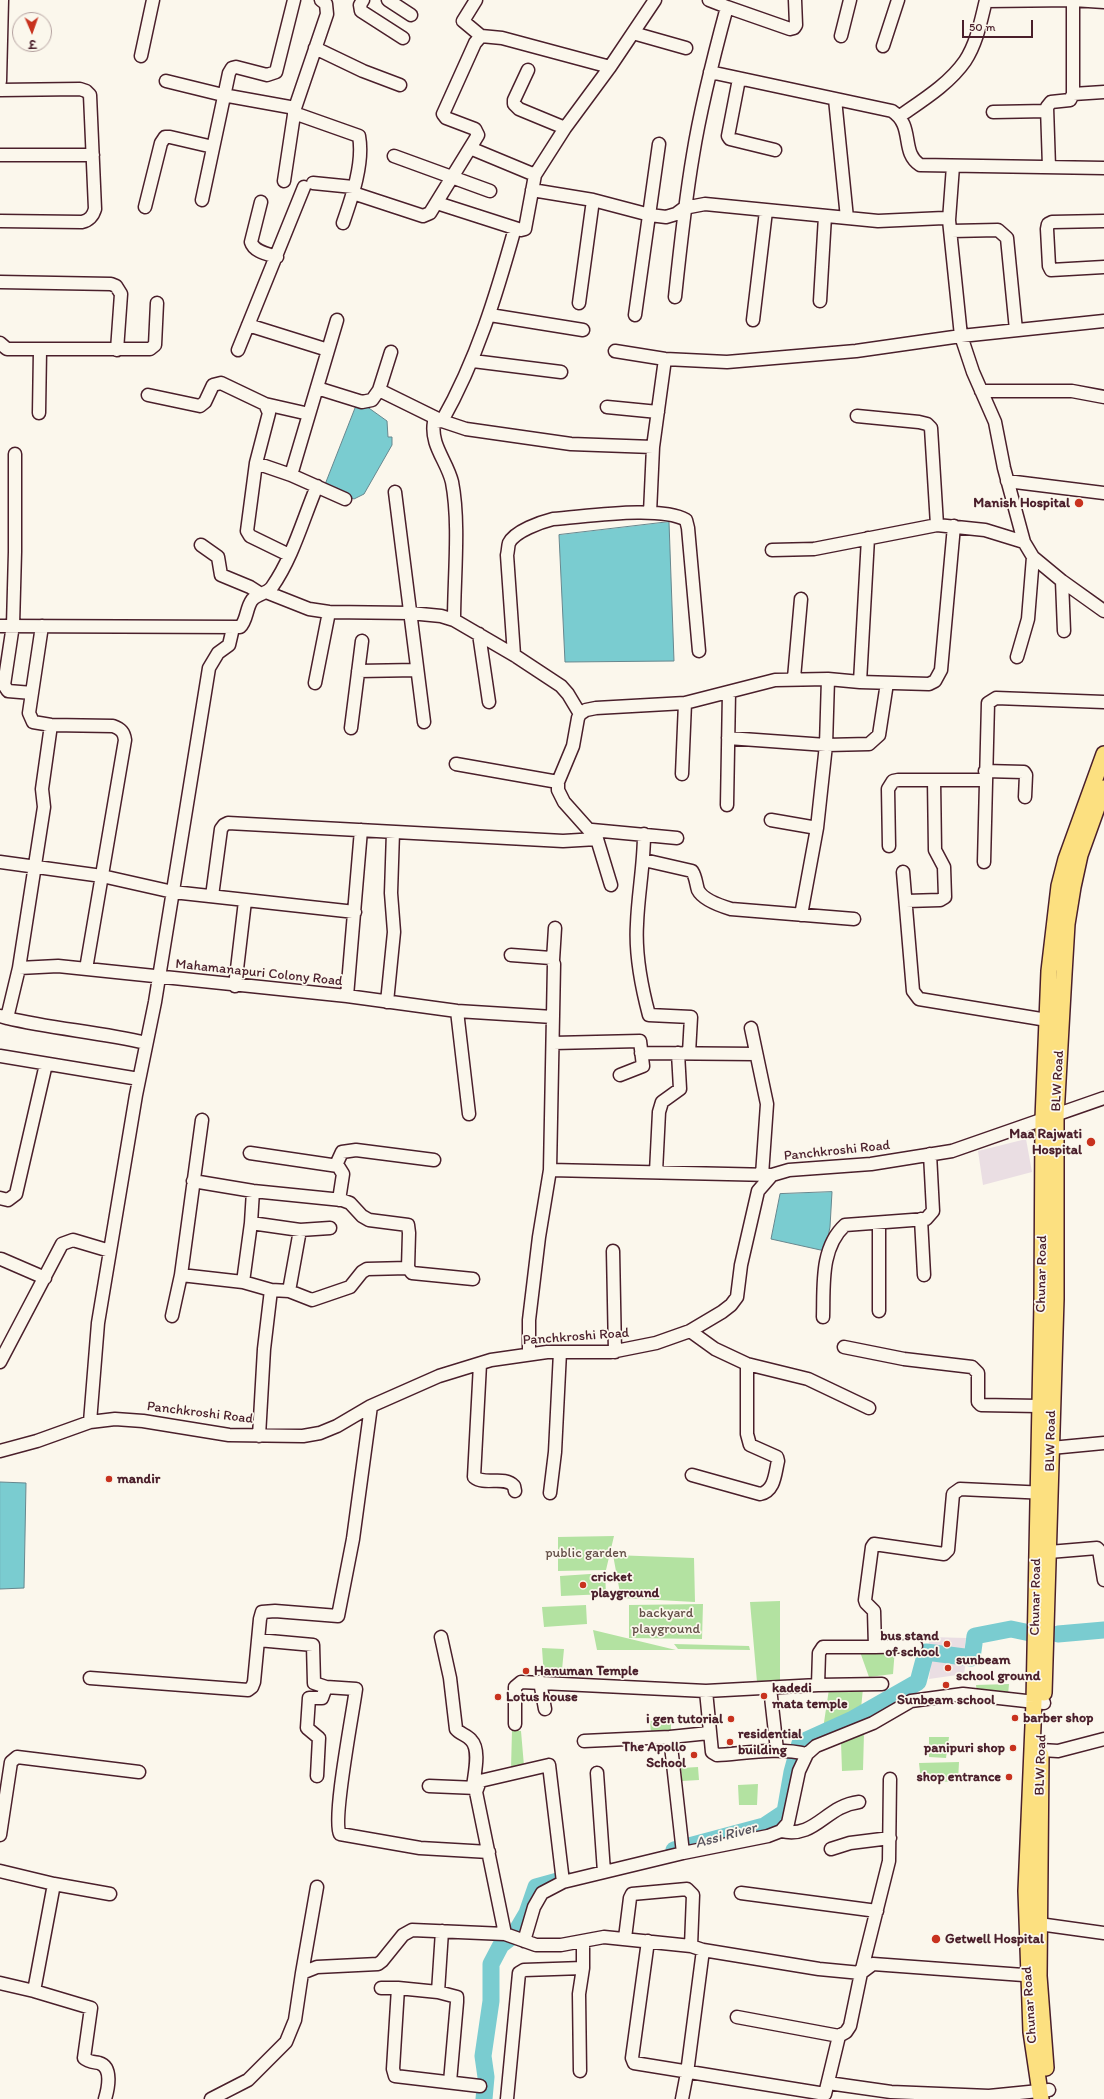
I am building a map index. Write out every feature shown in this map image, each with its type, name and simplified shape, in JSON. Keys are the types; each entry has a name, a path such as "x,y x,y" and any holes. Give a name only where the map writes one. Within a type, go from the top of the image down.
{"main road":[{"path":"1050,1117 1047,1020 1051,943 1059,886 1066,859 1104,754"},
{"name":"BLW Road","path":"1045,2095 1042,2029 1033,1975 1039,1924 1033,1853 1041,1750 1039,1702 1041,1624 1049,1552 1044,1493 1051,1448 1045,1405 1056,1299 1050,1117 1067,924 1080,855 1100,806 1104,788"},
{"name":"Chunar Road","path":"1041,1624 1045,1405"},
{"name":"Chunar Road","path":"1033,1975 1026,1891 1033,1853 1039,1702"}],"street":[{"path":"0,81 2,0"},
{"path":"141,56 153,0"},
{"path":"202,200 228,72 232,68 241,67 270,75 276,72 278,69 294,0"},
{"path":"284,181 294,111 327,14 326,4 321,0"},
{"path":"363,0 360,5 361,11 403,38"},
{"path":"388,0 411,15"},
{"path":"476,0 463,22 481,36 502,38 610,67"},
{"path":"437,203 515,228 525,229 535,175 565,128 610,67 656,0"},
{"path":"709,0 790,29 794,28 796,25 795,0"},
{"path":"841,36 850,0"},
{"path":"884,46 898,0"},
{"path":"900,116 938,88 954,74 965,60 974,42 986,0 1073,0 1104,2"},
{"path":"1049,167 1048,104 1070,100 1073,94 1073,0"},
{"path":"675,297 684,208 693,153 710,72 727,7"},
{"path":"633,33 686,48"},
{"path":"355,183 423,216 430,213 451,176 478,135 477,131 446,118 443,110 475,43 481,36"},
{"path":"315,48 363,71 400,85"},
{"path":"528,70 514,100 514,104 519,109 565,128"},
{"path":"710,72 835,100 882,108 900,116 906,129 911,157 914,162 920,165 1104,168"},
{"path":"739,79 728,136 730,139 775,150"},
{"path":"166,81 294,111 335,129 358,134 360,148 355,183 344,223"},
{"path":"0,90 80,89 86,91 91,100 95,209 93,215 88,220 82,222 0,221"},
{"path":"1073,94 1104,92"},
{"path":"835,100 847,218"},
{"path":"993,112 1047,111"},
{"path":"145,207 161,143 165,137 213,147"},
{"path":"635,315 660,144"},
{"path":"470,148 535,175"},
{"path":"0,155 93,155"},
{"path":"394,156 490,190"},
{"path":"953,166 950,225 961,336 981,391 995,422 1007,481 1024,542 1033,557 1062,581 1104,611"},
{"path":"238,350 309,185 353,187 355,183"},
{"path":"532,190 593,200 650,215 666,217 676,214 684,208 706,204 878,221 944,218 950,225 998,230 1004,233 1007,238 1016,330"},
{"path":"579,303 593,200"},
{"path":"261,202 251,242 252,246 255,249 277,257"},
{"path":"753,320 766,211"},
{"path":"820,301 825,216"},
{"path":"1104,221 1052,222 1048,224 1047,229 1049,266 1051,270 1104,267"},
{"path":"442,421 461,387 473,361 490,315 515,228"},
{"path":"0,282 111,284 116,286 121,294 117,350"},
{"path":"0,343 7,349 117,350 153,348 157,303"},
{"path":"490,315 583,330"},
{"path":"291,475 337,320"},
{"path":"614,351 665,359 727,362 856,351 961,336 1104,321"},
{"path":"248,325 328,350"},
{"path":"39,413 40,350"},
{"path":"316,388 362,402 372,400 379,390 391,352"},
{"path":"650,513 653,447 665,359"},
{"path":"473,361 561,372"},
{"path":"148,395 200,406 205,402 213,385 221,384 265,404 309,414"},
{"path":"379,390 442,421 466,429 571,444 653,447"},
{"path":"981,391 1072,390 1104,397"},
{"path":"265,404 269,413 256,463 247,531 250,536 289,555"},
{"path":"607,407 658,412"},
{"path":"857,416 919,422 927,424 931,428 938,525"},
{"path":"442,421 434,422 432,433 451,482 455,518 454,620"},
{"path":"15,454 15,552 12,625 5,688 8,691 32,693"},
{"path":"256,463 291,475 345,499"},
{"path":"1007,481 1104,493"},
{"path":"0,626 233,628 241,626 251,601 256,596 264,593 274,584 289,555 316,486"},
{"path":"395,492 424,722"},
{"path":"514,655 507,556 509,543 515,536 540,522 553,519 650,513 680,517 686,520 699,651"},
{"path":"772,550 814,549 938,525 985,530 1024,542"},
{"path":"611,885 594,834 564,802 558,790 558,782 573,746 576,724 580,714 596,708 685,703 775,680 794,678 929,684 935,681 939,677 941,670 954,526"},
{"path":"860,682 868,538"},
{"path":"201,545 218,557 221,575 264,593 309,609 329,612 410,613 441,616 454,620 514,655 560,686 568,694 580,714"},
{"path":"1017,657 1028,619 1033,557"},
{"path":"1062,581 1064,631"},
{"path":"794,678 801,599"},
{"path":"315,683 329,612"},
{"path":"42,626 32,693 30,718 36,724 113,726 120,728 124,733 125,740 86,970"},
{"path":"90,1422 98,1323 139,1079 173,892 209,668 218,653 229,645 233,628"},
{"path":"479,634 489,702"},
{"path":"352,728 362,641"},
{"path":"358,671 417,670"},
{"path":"801,915 817,828 826,745 828,679"},
{"path":"728,738 826,745 869,744 875,741 879,735 886,683"},
{"path":"727,805 729,692"},
{"path":"984,862 986,709 988,703 996,698 1104,702"},
{"path":"682,774 685,703"},
{"path":"51,725 42,789 44,807 19,968 4,1017 31,1024 113,1035 146,1043"},
{"path":"456,764 558,782"},
{"path":"889,846 888,789 890,784 898,780 934,780 1024,772 1026,775 1025,797"},
{"path":"906,901 940,900 945,897 944,868 934,850 934,780"},
{"path":"771,820 817,828"},
{"path":"212,896 224,825 228,823 563,841 594,834 644,834 677,838"},
{"path":"347,996 356,912 361,830"},
{"path":"387,1002 394,932 390,893 393,832"},
{"path":"644,834 644,860 637,924 637,945 641,984 649,1015 691,1017 684,1053 680,1089 662,1102 659,1112 656,1172"},
{"path":"644,860 692,871 699,892 721,907 854,920"},
{"path":"0,862 102,876 173,892 212,896 245,902 356,912"},
{"path":"903,872 913,991 915,995 919,999 934,1002 1047,1020"},
{"path":"235,986 245,902"},
{"path":"529,1354 529,1320 539,1237 550,1170 554,1017 553,960 555,928"},
{"path":"511,955 548,957 553,960"},
{"name":"Mahamanapuri Colony Road","path":"19,968 58,966 235,986 347,996 457,1011 554,1017"},
{"path":"457,1011 469,1114"},
{"path":"550,1170 767,1175 767,1104 751,1028"},
{"path":"553,1043 640,1041 643,1066 620,1075"},
{"path":"642,1053 756,1054"},
{"path":"0,1056 139,1079"},
{"path":"0,1198 8,1200 16,1194 46,1064"},
{"name":"Panchkroshi Road","path":"0,1451 37,1441 90,1422 115,1419 143,1421 229,1435 303,1436 320,1433 337,1426 371,1406 439,1376 480,1364 529,1354 560,1352 615,1352 656,1343 690,1331 722,1312 731,1305 737,1297 741,1264 758,1191 767,1175 789,1170 871,1164 952,1151 1104,1098"},
{"path":"172,1316 181,1275 202,1120"},
{"path":"336,1165 342,1152 356,1150 434,1160"},
{"path":"250,1153 336,1165 341,1168 343,1174 339,1200"},
{"path":"823,1317 825,1264 828,1251 836,1236 845,1225 930,1217 933,1210 930,1154"},
{"path":"193,1181 253,1191 339,1200 350,1204 368,1220 408,1225 408,1268"},
{"path":"243,1282 251,1223 253,1191"},
{"path":"921,1219 924,1275"},
{"path":"879,1222 879,1311"},
{"path":"251,1223 300,1230 330,1228"},
{"path":"289,1291 300,1230"},
{"path":"0,1362 62,1244 73,1240 110,1251"},
{"path":"613,1251 615,1352"},
{"path":"1,1260 45,1278"},
{"path":"181,1275 243,1282 271,1290 289,1291 304,1298 316,1300 350,1287 364,1270 373,1268 408,1268 415,1274 473,1279"},
{"path":"259,1436 264,1349 271,1290"},
{"path":"690,1331 715,1349 747,1364 808,1379 869,1408"},
{"path":"844,1347 904,1359 972,1367 978,1373 978,1402 981,1405 1045,1405"},
{"path":"550,1493 555,1452 560,1352"},
{"path":"480,1364 474,1477 479,1481 508,1482 514,1486 515,1491"},
{"path":"692,1475 760,1494 766,1493 771,1489 778,1461 777,1457 750,1445 748,1438 747,1364"},
{"path":"90,1678 248,1690 252,1687 254,1682 261,1614 265,1611 338,1616 353,1539 371,1406"},
{"path":"1051,1448 1104,1443"},
{"path":"875,1646 874,1611 865,1600 872,1547 874,1544 944,1554 948,1550 953,1494 960,1488 1044,1493"},
{"path":"1049,1552 1097,1548 1099,1550 1104,1580"},
{"path":"441,1637 450,1678 456,1729 459,1733 470,1738 475,1747 475,1788 489,1852 514,1937"},
{"path":"258,1640 313,1645 314,1683 326,1687 356,1689 342,1776 339,1833 343,1836 420,1848 489,1852"},
{"path":"818,1685 819,1653 820,1649 823,1647 916,1646"},
{"path":"515,1724 517,1684 521,1682 706,1691 818,1685 882,1684"},
{"path":"540,1682 545,1710"},
{"path":"317,1776 319,1738 306,1728 309,1698 322,1698 326,1687"},
{"path":"770,1688 776,1750"},
{"path":"706,1691 712,1752 717,1755 776,1750 794,1751 807,1754"},
{"path":"781,1831 788,1823 799,1771 807,1754 816,1746 873,1723 911,1701 963,1694 1039,1702"},
{"path":"584,1741 670,1737 709,1733"},
{"path":"670,1737 683,1850"},
{"path":"1041,1750 1058,1751 1104,1738"},
{"path":"0,1835 11,1762 17,1757 139,1772"},
{"path":"475,1788 483,1779 549,1764 563,1881"},
{"path":"597,1773 604,1870"},
{"path":"826,2092 839,2036 850,2026 861,1972 889,1862 890,1778"},
{"path":"429,1786 475,1788"},
{"path":"514,1937 542,1893 563,1881 683,1850 768,1836 781,1831 799,1832 843,1805 859,1802"},
{"path":"831,1849 850,1843 890,1838"},
{"path":"0,1871 54,1884 110,1894"},
{"path":"34,1991 54,1884"},
{"path":"211,2099 248,2080 286,2042 295,2020 317,1887"},
{"path":"625,1938 630,1898 632,1894 687,1889 693,1894 691,1946"},
{"path":"741,1893 877,1911"},
{"path":"1039,1924 1104,1934"},
{"path":"302,1973 317,1967 378,1964 409,1930 514,1937 536,1945 561,1944 604,1937 625,1938 648,1942 691,1946 703,1950 819,1969 861,1972 873,1964 1033,1975"},
{"path":"438,1992 442,1931"},
{"path":"580,2071 578,1994 583,1968 583,1941"},
{"path":"648,1942 632,2058 634,2063 687,2073 826,2092 891,2096 1045,2095"},
{"path":"682,2099 687,2073 703,1950"},
{"path":"507,2099 519,1973 524,1970 583,1968"},
{"path":"0,1983 34,1991 91,2008 84,2058 105,2067 108,2075 108,2085 105,2099"},
{"path":"381,1988 438,1992 457,1997 450,2082"},
{"path":"398,1988 393,2073 398,2077 480,2086"},
{"path":"737,2017 839,2036"}],"shaded area":[{"path":"1026,1139 1032,1172 983,1185 978,1151"},
{"name":"bus stand of school","path":"930,1637 966,1638 964,1652 927,1650"},
{"name":"sunbeam school ground","path":"932,1656 966,1661 964,1674 929,1679"}],"green space":[{"name":"public garden","path":"614,1536 606,1570 558,1571 558,1537"},
{"path":"613,1555 694,1558 695,1602 621,1598"},
{"name":"cricket playground","path":"605,1573 606,1594 561,1596 560,1576"},
{"path":"780,1601 780,1681 757,1682 750,1602"},
{"name":"backyard playground","path":"703,1604 702,1639 629,1638 629,1605"},
{"path":"586,1605 587,1624 544,1627 542,1607"},
{"path":"593,1630 676,1650 597,1650"},
{"path":"674,1644 749,1646 750,1650 678,1649"},
{"path":"542,1648 564,1649 561,1680 544,1678"},
{"path":"895,1648 893,1674 869,1677 859,1649"},
{"path":"1009,1684 1008,1695 977,1693 976,1685"},
{"path":"863,1688 861,1709 823,1729 829,1689"},
{"path":"650,1721 671,1723 671,1732 651,1733"},
{"path":"512,1730 521,1731 524,1766 511,1769"},
{"path":"864,1733 863,1770 842,1771 841,1742"},
{"path":"929,1737 949,1737 946,1758 929,1757"},
{"path":"959,1762 958,1782 921,1781 919,1763"},
{"path":"698,1767 699,1780 682,1781 681,1768"},
{"path":"758,1784 757,1805 739,1805 738,1785"}],"water":[{"path":"366,406 387,421 388,437 392,437 392,445 364,494 354,499 324,487 355,408"},
{"path":"669,522 674,661 565,662 559,535"},
{"path":"832,1192 830,1227 825,1251 771,1239 780,1194"},
{"path":"0,1482 26,1483 24,1588 0,1589"}],"waterway":[{"name":"Assi River","path":"674,1850 764,1826 785,1812 792,1772 800,1743 853,1719 918,1682 926,1652 972,1658 975,1636 1011,1629 1030,1633"},
{"name":"Assi River","path":"1058,1634 1104,1630"},
{"path":"843,1729 894,1704"},
{"name":"Assi River","path":"484,2099 486,2077 483,2056 491,2001 491,1964 501,1945 514,1935 527,1913 536,1887 565,1879"}],"place":[{"name":"Manish Hospital","path":"1079,503"},
{"name":"Maa Rajwati Hospital","path":"1091,1142"},
{"name":"mandir","path":"109,1479"},
{"name":"cricket playground","path":"583,1585"},
{"name":"bus stand of school","path":"947,1644"},
{"name":"sunbeam school ground","path":"948,1668"},
{"name":"Hanuman Temple","path":"526,1671"},
{"name":"Sunbeam school","path":"946,1685"},
{"name":"kadedi mata temple","path":"764,1696"},
{"name":"Lotus house","path":"498,1697"},
{"name":"barber shop","path":"1015,1718"},
{"name":"i gen tutorial","path":"731,1719"},
{"name":"residential building","path":"730,1742"},
{"name":"panipuri shop","path":"1013,1748"},
{"name":"The Apollo School","path":"694,1755"},
{"name":"shop entrance","path":"1009,1777"},
{"name":"Getwell Hospital","path":"936,1939"}]}
